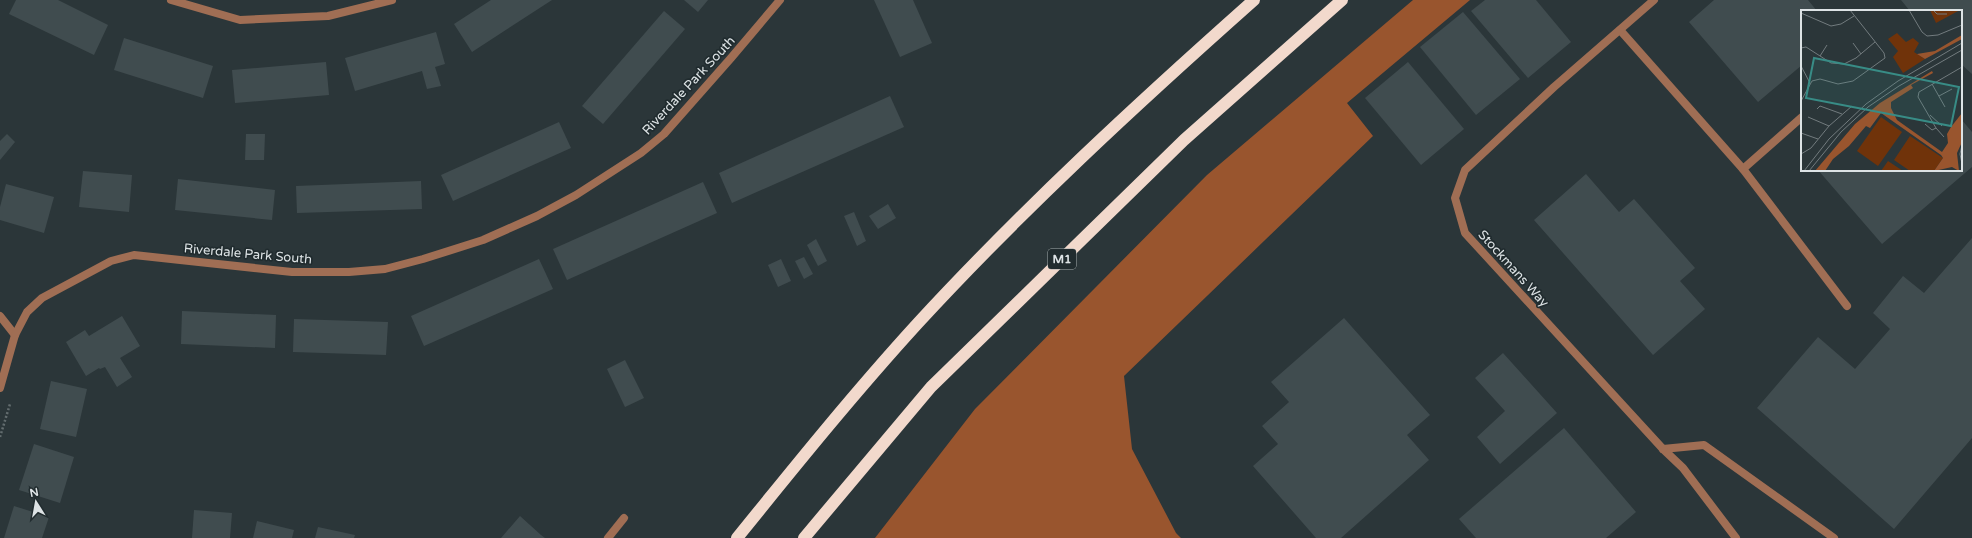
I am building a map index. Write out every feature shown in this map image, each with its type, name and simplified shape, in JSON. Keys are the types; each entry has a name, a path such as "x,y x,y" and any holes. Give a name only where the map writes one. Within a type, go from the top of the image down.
{"highway":[{"path":"737,538 799,461 918,323 1031,207 1158,85 1254,0"},
{"name":"M1","path":"804,538 931,387 1184,140 1342,0"}],"street":[{"path":"171,0 240,20 328,16 392,0"},
{"name":"Riverdale Park South","path":"0,388 15,335 26,312 42,298 110,261 134,255 292,272 349,272 385,269 422,260 497,234 537,216 576,195 640,153 664,134 780,0"},
{"name":"Stockmans Way","path":"1654,0 1491,144 1465,170 1455,198 1465,232 1663,449 1683,468 1736,538"},
{"path":"1620,30 1743,169 1846,306"},
{"path":"1743,169 1801,118"},
{"path":"0,316 15,335"},
{"path":"1663,449 1704,445 1834,538"},
{"path":"608,538 624,518"}],"path":[{"path":"0,437 11,400"}],"shaded area":[{"path":"1413,0 1470,0 1347,103 1373,136 1124,376 1132,449 1176,533 1181,538 875,538 975,409 1207,175"}],"building":[{"path":"16,0 58,0 108,25 94,55 9,14"},
{"path":"491,0 552,0 472,52 454,24"},
{"path":"684,0 708,0 698,12"},
{"path":"874,0 913,0 932,43 900,57"},
{"path":"1485,0 1536,0 1571,42 1528,78 1471,11"},
{"path":"1714,0 1808,0 1816,10 1801,10 1801,66 1758,102 1689,22"},
{"path":"1901,0 1972,0 1972,74 1962,65 1962,10 1909,10"},
{"path":"664,11 685,29 603,124 582,106"},
{"path":"1463,12 1520,79 1476,115 1420,47"},
{"path":"436,32 445,64 435,67 441,86 427,89 422,71 355,91 345,58"},
{"path":"124,38 213,66 203,98 114,70"},
{"path":"326,62 329,95 235,103 232,70"},
{"path":"1408,62 1464,129 1421,165 1365,98"},
{"path":"890,96 904,127 732,203 719,173"},
{"path":"1962,120 1972,132 1972,167 1882,244 1819,171 1962,171"},
{"path":"559,122 571,148 453,201 441,175"},
{"path":"7,134 15,142 0,160 0,141"},
{"path":"246,134 265,134 264,160 245,160"},
{"path":"83,171 132,175 129,212 79,207"},
{"path":"1586,174 1619,212 1634,199 1695,268 1680,281 1705,309 1653,355 1534,220"},
{"path":"178,179 275,190 272,220 175,210"},
{"path":"421,181 422,209 297,213 296,186"},
{"path":"703,182 717,213 567,280 553,249"},
{"path":"6,184 54,197 44,233 0,220 0,207"},
{"path":"888,204 896,218 878,229 869,216"},
{"path":"854,212 866,241 857,246 844,216"},
{"path":"1972,238 1972,438 1894,529 1757,408 1818,337 1855,369 1890,329 1873,313 1903,276 1924,293"},
{"path":"816,239 827,261 818,266 807,245"},
{"path":"804,257 813,274 804,279 795,261"},
{"path":"539,259 553,289 424,346 411,316"},
{"path":"781,259 791,281 778,287 768,265"},
{"path":"182,311 276,315 275,348 181,344"},
{"path":"122,316 140,346 120,358 132,377 117,387 105,367 99,368 86,376 66,342 85,330 89,336"},
{"path":"1344,318 1430,415 1407,435 1429,460 1341,538 1316,538 1253,466 1278,444 1262,426 1289,402 1271,382"},
{"path":"294,319 388,322 386,355 293,352"},
{"path":"1503,353 1557,413 1500,464 1477,437 1505,411 1475,378"},
{"path":"625,360 644,398 625,407 607,369"},
{"path":"51,381 87,389 76,437 40,429"},
{"path":"1564,428 1636,512 1606,538 1476,538 1459,519"},
{"path":"34,444 74,457 60,503 19,490"},
{"path":"14,506 49,517 42,538 4,538"},
{"path":"194,510 232,513 230,538 192,538"},
{"path":"520,516 541,535 545,538 501,538"},
{"path":"257,521 294,530 292,538 253,538"},
{"path":"318,527 355,535 354,538 315,538"}]}
